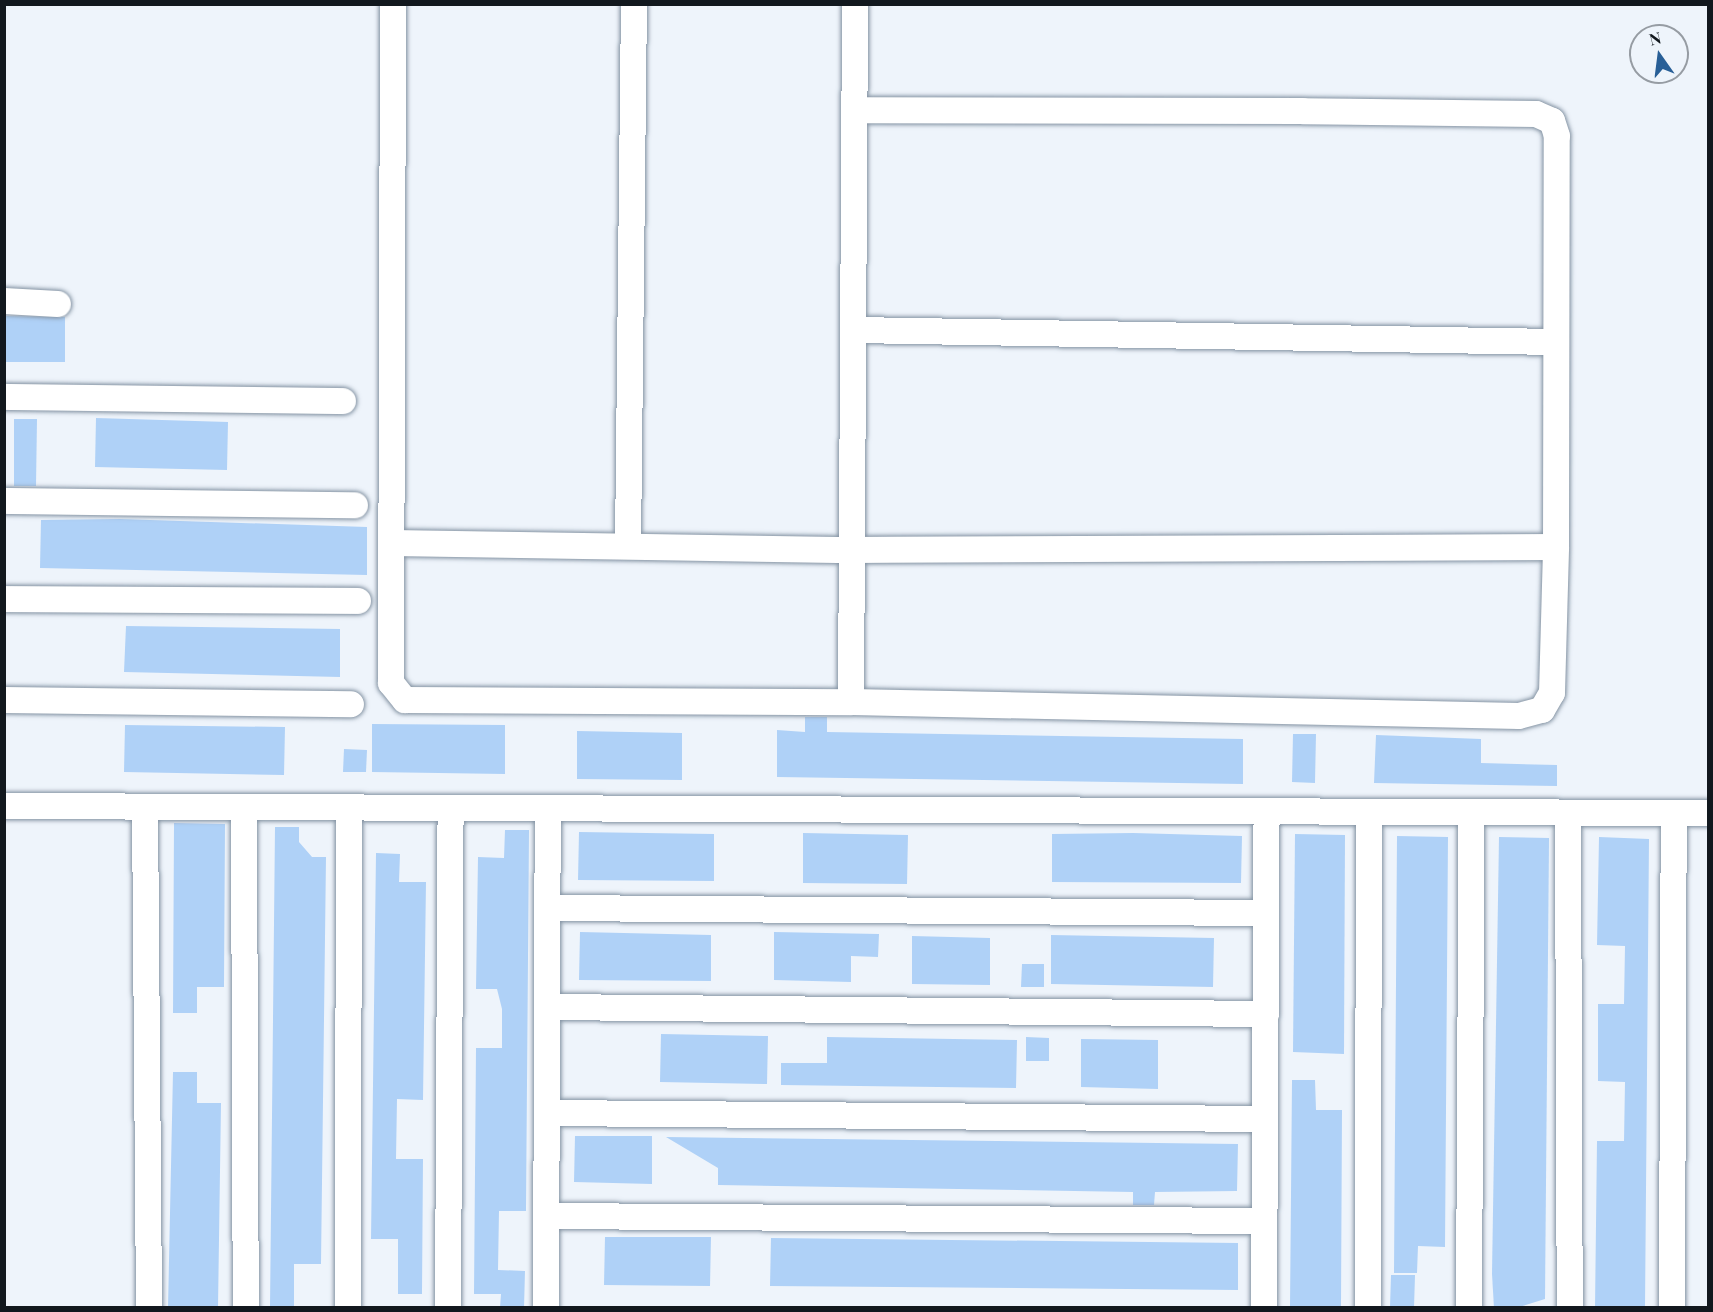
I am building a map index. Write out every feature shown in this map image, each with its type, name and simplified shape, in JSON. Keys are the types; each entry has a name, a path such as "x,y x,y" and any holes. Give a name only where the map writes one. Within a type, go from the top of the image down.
{"street":[{"path":"393,4 392,683 405,700 850,702 1519,716 1542,710 1552,693 1556,547 1557,136 1552,121 1536,114 855,110"},
{"path":"627,546 634,4"},
{"path":"850,702 853,550 855,4"},
{"path":"4,301 58,304"},
{"path":"854,330 1556,342"},
{"path":"4,397 344,401"},
{"path":"4,501 356,505"},
{"path":"392,543 853,550 1556,547"},
{"path":"4,599 358,601"},
{"path":"4,700 351,704"},
{"path":"4,806 451,810 1708,813"},
{"path":"145,808 148,1308"},
{"path":"244,809 246,1308"},
{"path":"348,1308 349,809"},
{"path":"448,1308 451,810"},
{"path":"546,1308 548,810"},
{"path":"1264,1308 1266,813"},
{"path":"1368,1308 1369,813"},
{"path":"1672,1308 1674,813"},
{"path":"1469,1308 1472,814"},
{"path":"1568,814 1570,1308"},
{"path":"548,908 1266,913"},
{"path":"548,1007 1266,1014"},
{"path":"547,1113 1265,1119"},
{"path":"547,1216 1264,1221"}],"building":[{"path":"4,316 65,317 65,362 4,362"},
{"path":"96,418 228,422 227,470 95,467"},
{"path":"14,419 37,419 36,486 14,486"},
{"path":"120,519 367,527 367,575 40,568 41,520"},
{"path":"126,626 340,629 340,677 124,672"},
{"path":"805,717 827,717 827,732 1243,739 1243,784 777,777 777,730 805,732"},
{"path":"372,724 505,725 505,774 372,772"},
{"path":"125,725 285,727 284,775 124,772"},
{"path":"577,731 682,733 682,780 577,779"},
{"path":"1293,734 1316,734 1315,783 1292,782"},
{"path":"1376,735 1481,739 1481,763 1557,765 1557,786 1374,783"},
{"path":"344,749 367,750 366,772 343,772"},
{"path":"174,823 225,824 224,987 197,987 197,1013 173,1013"},
{"path":"275,827 299,827 299,842 312,857 326,857 321,1264 294,1264 294,1308 270,1308"},
{"path":"505,830 529,830 526,1211 499,1211 498,1270 525,1271 524,1308 500,1308 501,1294 474,1294 476,1048 502,1048 502,1009 497,989 476,989 478,857 504,858"},
{"path":"579,832 714,834 714,881 578,880"},
{"path":"803,833 908,835 907,884 803,883"},
{"path":"1133,833 1242,836 1241,883 1052,882 1052,834"},
{"path":"1295,834 1345,835 1344,1054 1293,1052"},
{"path":"1397,836 1448,837 1445,1247 1418,1246 1417,1273 1394,1273"},
{"path":"1499,837 1549,838 1545,1299 1516,1308 1494,1308 1492,1274"},
{"path":"1599,837 1649,839 1645,1308 1595,1308 1597,1141 1624,1141 1625,1082 1598,1081 1598,1004 1624,1004 1625,946 1597,945"},
{"path":"376,853 400,854 399,882 426,882 423,1100 397,1099 396,1159 423,1159 422,1294 398,1294 398,1239 371,1239"},
{"path":"580,932 711,935 711,981 579,980"},
{"path":"774,932 879,934 878,957 851,956 851,982 774,980"},
{"path":"1051,935 1214,938 1213,987 1051,984"},
{"path":"912,936 990,938 990,985 912,984"},
{"path":"1022,964 1044,964 1044,987 1021,987"},
{"path":"661,1034 768,1036 767,1084 660,1082"},
{"path":"827,1037 1017,1040 1016,1088 781,1085 781,1063 827,1063"},
{"path":"1026,1037 1049,1038 1049,1061 1026,1061"},
{"path":"1081,1039 1158,1040 1158,1089 1081,1087"},
{"path":"173,1072 197,1072 197,1103 221,1103 218,1308 168,1308"},
{"path":"1292,1080 1315,1080 1316,1110 1342,1110 1341,1308 1290,1308"},
{"path":"575,1136 652,1136 652,1184 574,1182"},
{"path":"666,1137 1238,1144 1237,1191 1155,1192 1154,1205 1133,1205 1133,1192 718,1185 718,1168"},
{"path":"605,1237 711,1237 710,1286 604,1285"},
{"path":"771,1238 1238,1243 1238,1290 770,1286"},
{"path":"1391,1275 1415,1275 1414,1308 1390,1308"}]}
